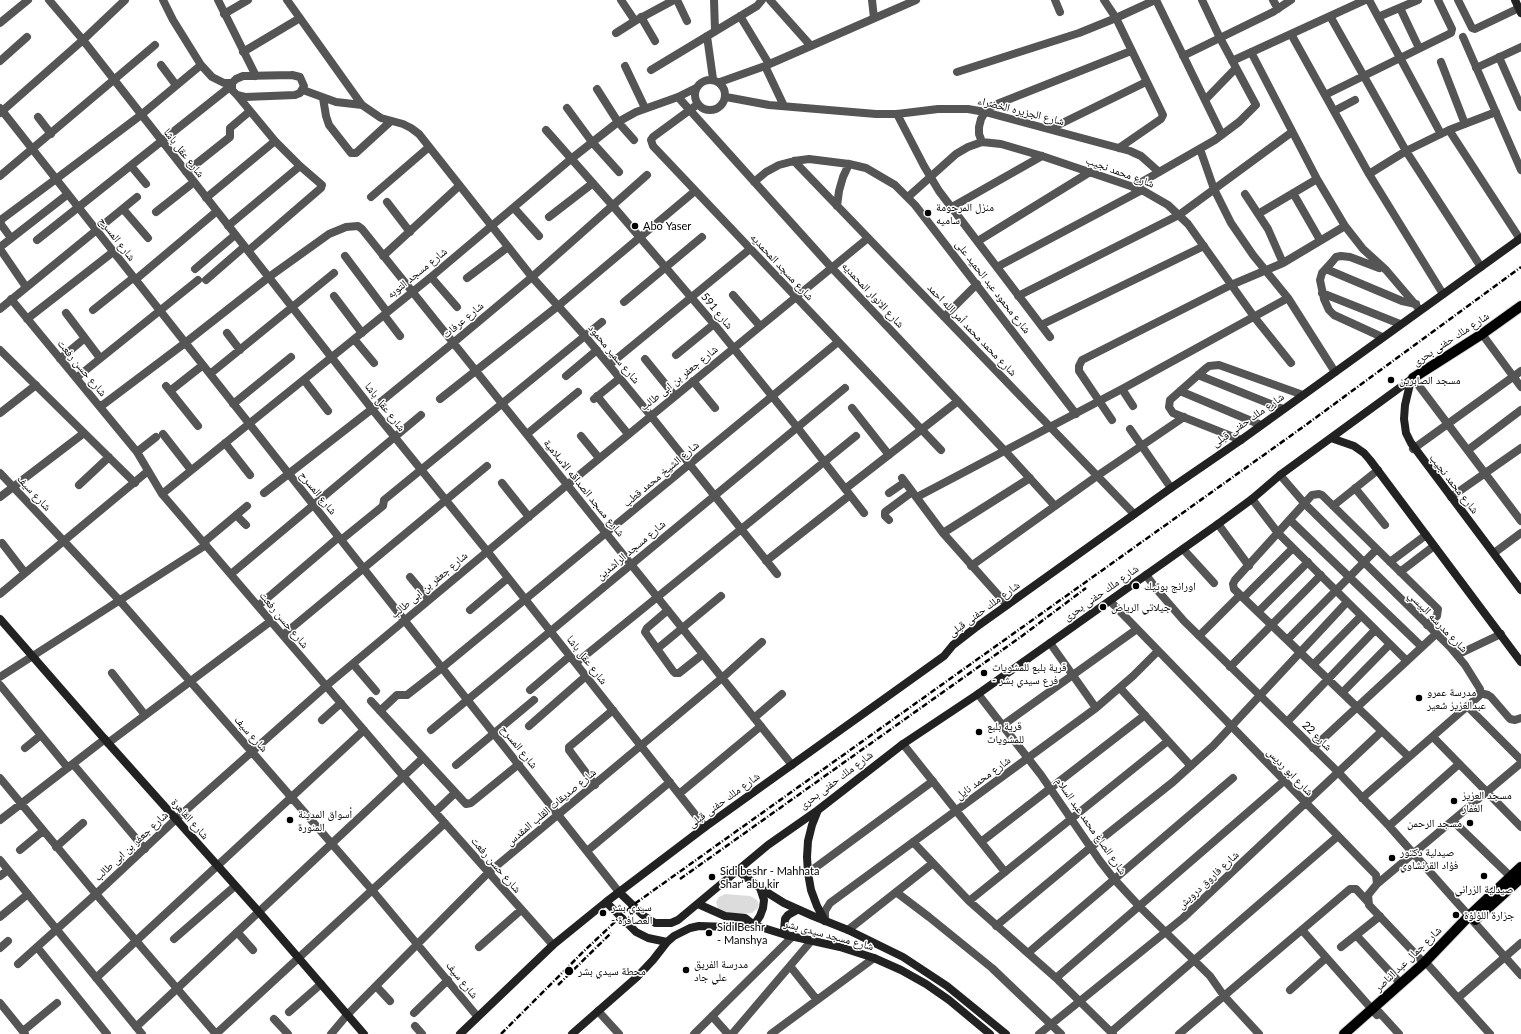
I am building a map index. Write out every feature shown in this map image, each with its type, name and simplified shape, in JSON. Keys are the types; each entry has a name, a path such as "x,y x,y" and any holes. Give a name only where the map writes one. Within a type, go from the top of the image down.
{"main road":[{"name":"شارع ملك حفنى بحرى","path":"1412,379 1482,334 1521,306"},
{"name":"شارع جمال عبد الناصر","path":"1354,1034 1427,964 1510,876 1521,867"},
{"name":"شارع جمال عبد الناصر","path":"1471,919 1521,878"},
{"name":"شارع جمال عبد الناصر","path":"1344,1034 1376,1012 1400,984 1427,964"}],"street":[{"path":"0,23 28,0"},
{"name":"شارع عقل باشا","path":"49,0 83,40 161,142 394,437 551,631 705,827"},
{"path":"1,111 83,40 123,0"},
{"path":"163,0 173,20 201,65 212,77 231,85"},
{"path":"218,0 256,76"},
{"path":"224,14 248,0"},
{"path":"287,0 362,105"},
{"path":"621,0 655,41"},
{"path":"616,33 664,2 674,0"},
{"path":"677,0 687,21"},
{"path":"714,0 715,30"},
{"path":"651,70 756,6 762,0"},
{"path":"770,0 811,46"},
{"path":"872,0 874,18"},
{"path":"707,36 716,81 724,86 726,97 723,104 714,110 703,108 695,99 696,88 702,82 716,81 767,65 916,0"},
{"path":"1055,0 1060,12"},
{"path":"1104,0 1116,18 1162,113 1162,117 1119,148"},
{"path":"957,72 1058,40 1116,18 1155,0 1222,135"},
{"path":"1133,187 1222,135 1239,122 1256,105 1220,38 1202,0"},
{"path":"1274,0 1278,9"},
{"path":"1183,56 1278,9 1291,0"},
{"path":"1205,100 1234,64 1251,52 1365,0"},
{"path":"1369,0 1441,134"},
{"path":"1378,17 1418,0"},
{"path":"1325,95 1452,31 1438,0"},
{"path":"1458,0 1471,26 1476,29 1518,4"},
{"path":"1400,8 1419,48"},
{"path":"740,16 767,65 784,106"},
{"path":"1330,16 1406,151 1481,267"},
{"path":"243,52 300,18"},
{"path":"1291,34 1369,174 1443,294"},
{"path":"0,61 27,37"},
{"path":"1463,37 1521,170"},
{"path":"0,176 155,46"},
{"path":"1476,68 1521,47"},
{"path":"982,142 979,134 979,126 985,112 992,106 1131,51"},
{"path":"1251,52 1317,179 1345,226 1363,249 1386,270 1418,307"},
{"path":"1499,57 1521,107"},
{"path":"1441,62 1465,124"},
{"path":"162,64 176,86"},
{"path":"11,238 0,223 2,219 56,180 201,65"},
{"path":"625,66 646,108"},
{"path":"37,240 161,142 231,85 236,78 243,76 296,76 300,77 304,86 300,93 295,95 245,97 237,95"},
{"path":"1050,129 1146,82"},
{"path":"76,378 160,311 246,249 321,188 321,184 275,141 232,90 231,85"},
{"name":"شارع مسجد التوبه","path":"162,494 431,277 571,158 618,122 631,114 678,97 696,88"},
{"path":"597,89 618,122 634,140"},
{"path":"303,90 323,98 342,103 362,105"},
{"name":"شارع الانوار المحمديه","path":"678,97 831,267 1055,506"},
{"name":"شارع الجزيره الخضراء","path":"726,97 754,103 876,114 968,109 985,112 1130,151 1141,156 1159,172"},
{"path":"323,98 329,125 353,154 356,153 391,121"},
{"path":"1334,111 1355,100"},
{"name":"شارع مسجد المحمديه","path":"698,104 653,137 651,144 941,450"},
{"name":"شارع سمير محمود","path":"362,105 371,112 411,128 418,134 532,277 585,336 620,378 777,574"},
{"path":"567,108 592,142 619,172"},
{"name":"شارع المسرح","path":"1,111 33,149 288,474 406,619 494,734 619,892"},
{"path":"186,172 230,137 230,128 250,111"},
{"path":"1369,174 1406,151 1449,130 1496,112"},
{"path":"897,114 930,177 1050,337"},
{"path":"38,117 51,134"},
{"name":"شارع 591","path":"546,130 593,182 714,324 864,513"},
{"path":"1449,130 1520,238"},
{"path":"1018,296 1179,215 1292,132"},
{"path":"206,198 275,141"},
{"name":"شارع محمد نجيب","path":"908,197 956,154 968,147 982,142 1001,144 1042,156 1142,190 1168,205 1192,230 1255,318 1291,363"},
{"path":"371,197 429,147"},
{"path":"1200,149 1214,189 1238,234 1288,298 1335,372"},
{"path":"952,207 1042,156"},
{"name":"شارع محمود عبد الحميد على","path":"754,182 766,172 779,165 794,160 809,159 849,164 866,168 895,185 908,197 977,284 1076,414"},
{"name":"شارع محمد محمد أمر الله احمد","path":"794,160 1134,514"},
{"path":"837,206 843,177 849,164"},
{"path":"131,166 146,184"},
{"path":"228,226 300,166"},
{"path":"978,242 1090,172"},
{"name":"شارع عرفات","path":"264,493 372,409 453,343 532,277 647,175"},
{"path":"1258,214 1317,179"},
{"path":"156,212 194,182"},
{"path":"549,217 593,182"},
{"path":"383,256 459,186"},
{"path":"997,267 1142,190"},
{"path":"440,400 641,238 695,191"},
{"path":"1293,193 1320,240"},
{"path":"26,287 0,248 68,194"},
{"path":"1245,194 1268,230 1283,263"},
{"path":"0,309 137,197"},
{"path":"387,202 410,232"},
{"path":"514,208 539,236"},
{"path":"123,209 148,238"},
{"path":"93,310 134,279 217,211"},
{"name":"شارع مسجد الصداقه الاسلامية","path":"269,277 329,234 346,227 358,226 792,765"},
{"path":"1112,420 1079,371 1079,366 1082,360 1232,285 1283,263 1345,226"},
{"path":"195,269 235,235"},
{"path":"624,302 702,237"},
{"name":"شارع جعفر بن ابى طالب","path":"18,964 176,819 326,686 628,434 868,238"},
{"name":"شارع ملك حفنى قبلى","path":"460,1034 477,1016 553,945 606,902 705,827 944,656 953,645 1007,605 1335,372 1400,324 1418,307 1443,294 1520,238"},
{"path":"1041,325 1204,246"},
{"path":"467,278 508,247"},
{"path":"609,365 750,249"},
{"path":"27,319 113,252"},
{"path":"345,256 386,313 400,336"},
{"path":"1382,337 1334,315 1329,310 1322,293 1320,280 1322,273 1336,257 1346,256 1386,270"},
{"path":"1326,269 1418,307"},
{"path":"210,374 293,308 334,273"},
{"path":"100,407 269,277"},
{"path":"431,277 456,307"},
{"path":"944,317 977,284"},
{"path":"1322,293 1400,324"},
{"path":"733,295 760,326"},
{"path":"334,296 362,333"},
{"path":"889,520 885,516 885,512 914,494 1005,451 1076,414 1255,318 1288,298"},
{"name":"شارع حسن رفعت","path":"11,299 137,452 162,494 488,874 553,945"},
{"path":"66,313 100,358"},
{"path":"258,606 340,538 383,506 384,500 602,322"},
{"path":"676,355 714,324"},
{"path":"227,333 240,350"},
{"path":"1482,334 1521,387"},
{"path":"60,359 85,338"},
{"path":"354,339 374,363"},
{"name":"شارع الشيخ محمد قطب","path":"380,711 397,695 408,695 443,668 838,342"},
{"path":"0,350 135,483"},
{"path":"566,376 597,350"},
{"path":"233,404 290,357"},
{"path":"645,359 675,396"},
{"path":"198,426 168,388 202,365"},
{"path":"1241,440 1173,412 1168,404 1170,400 1209,366 1214,365 1223,366 1303,395"},
{"path":"1413,449 1521,371"},
{"path":"1198,375 1283,409"},
{"path":"620,378 595,398 628,434"},
{"path":"1412,379 1448,423 1521,521"},
{"name":"شارع محمد نجيب","path":"1412,379 1405,405 1404,419 1406,433 1413,449 1521,590"},
{"name":"شارع ملك حفنى بحرى","path":"619,892 644,916 655,923 671,923 678,920 768,845 818,810 903,744 978,694 1218,524 1252,499 1280,475 1412,379"},
{"path":"304,380 328,411"},
{"path":"693,381 716,408"},
{"path":"0,412 36,385"},
{"name":"شارع مسجد الراشدين","path":"431,730 845,388"},
{"path":"1122,389 1133,406"},
{"path":"1180,391 1261,425"},
{"path":"527,434 578,392"},
{"path":"766,561 848,492 889,455 958,401"},
{"path":"852,408 889,455"},
{"path":"1468,450 1521,410"},
{"path":"231,574 421,415"},
{"path":"971,566 1141,445 1184,417"},
{"path":"1130,429 1171,488"},
{"path":"0,497 84,433"},
{"path":"137,452 159,435 191,470"},
{"path":"581,436 599,458"},
{"path":"576,663 856,436"},
{"path":"1330,438 1360,449 1370,460 1521,662"},
{"path":"225,444 250,475"},
{"path":"1451,497 1521,448"},
{"path":"78,485 109,457"},
{"path":"283,635 488,466"},
{"path":"1333,506 1378,470"},
{"path":"0,594 148,471"},
{"name":"شارع سيف","path":"0,473 120,601 332,843 477,1016"},
{"name":"شارع مدرسه البيسي","path":"1280,475 1304,504 1457,655 1472,675 1480,693"},
{"path":"943,532 1030,478"},
{"path":"889,493 904,480 971,566 1007,605"},
{"path":"502,483 528,517"},
{"path":"1356,488 1385,525"},
{"path":"1409,757 1234,589 1234,582 1312,495 1319,494 1322,495 1438,609 1437,616 1427,625"},
{"path":"1252,499 1278,533 1407,661"},
{"path":"0,677 120,601 205,543 247,506"},
{"path":"236,515 246,525"},
{"path":"1290,520 1422,648"},
{"path":"1218,524 1248,566"},
{"path":"1494,553 1521,533"},
{"path":"1390,562 1426,535"},
{"path":"2,543 25,573"},
{"path":"1400,572 1434,546"},
{"path":"1198,636 1293,548"},
{"path":"1183,549 1214,583"},
{"path":"1287,640 1377,549"},
{"path":"1258,612 1308,562"},
{"name":"شارع 22","path":"1146,575 1171,607 1198,636 1338,772 1389,826 1521,975"},
{"path":"1230,667 1321,575"},
{"path":"410,577 429,600"},
{"path":"470,610 508,578"},
{"path":"657,649 721,596"},
{"name":"شارع ابو رديس","path":"1110,601 1376,875 1377,884"},
{"path":"996,926 1191,766 1213,746 1348,602"},
{"path":"668,610 645,630 645,634 673,671 677,673 703,654"},
{"path":"1313,665 1361,616"},
{"name":"شارع القاهرة","path":"0,620 259,912 364,1034"},
{"path":"0,820 70,766 145,715 271,621"},
{"path":"1003,725 1137,629"},
{"path":"1287,722 1375,630"},
{"path":"1313,748 1436,634"},
{"path":"1457,655 1501,634"},
{"name":"شارع صديقات القلب المقدس","path":"331,1034 347,1015 488,874 722,678 762,642"},
{"path":"1050,643 1096,708"},
{"path":"1342,693 1390,644"},
{"name":"شارع محمد نايل","path":"825,921 825,911 830,903 1096,708 1120,688 1158,651"},
{"path":"530,690 570,656"},
{"path":"353,664 376,691"},
{"path":"112,673 145,715"},
{"path":"529,726 586,676"},
{"path":"0,685 41,735 145,848"},
{"path":"1120,688 1191,766"},
{"path":"1362,798 1433,737 1479,696 1480,693 1488,695 1510,719 1515,720 1521,718"},
{"path":"754,718 782,694"},
{"name":"شارع الصاغ محمد عبد السلام","path":"978,694 1029,758 1114,879 1139,906 1210,976 1224,996 1259,1034"},
{"path":"456,765 534,700"},
{"path":"371,702 464,803 468,804 519,764"},
{"path":"322,720 341,703"},
{"path":"1368,902 1369,892 1377,884 1521,762 1467,706"},
{"path":"595,785 569,750 569,747 613,710"},
{"path":"981,842 1145,715"},
{"path":"679,794 761,726"},
{"path":"96,978 364,730"},
{"name":"شارع فاروق درويش","path":"1039,1034 1166,932 1382,731"},
{"path":"25,748 41,735"},
{"path":"1433,737 1521,827"},
{"path":"969,901 1168,741"},
{"path":"903,744 1005,872"},
{"path":"0,860 139,1031 177,989 423,758"},
{"path":"1389,826 1459,764"},
{"path":"0,778 56,847 216,1034 445,823"},
{"path":"1028,953 1233,778"},
{"path":"808,873 932,781"},
{"path":"1056,978 1284,781"},
{"path":"587,850 670,782"},
{"path":"435,812 455,793"},
{"path":"818,810 808,841 808,873 811,890 825,921"},
{"path":"1453,821 1510,876"},
{"path":"56,847 83,823"},
{"path":"20,850 43,831"},
{"path":"913,842 969,901 1081,1001 1112,1033 1338,836"},
{"path":"848,930 933,863"},
{"path":"0,876 8,870"},
{"name":"شارع مسجد سيدى بشر","path":"737,870 760,888 797,910 848,930 885,947 921,968 968,1002 1006,1034"},
{"path":"174,939 235,886"},
{"path":"698,904 726,916 745,918 754,925 763,908 764,900 760,888"},
{"path":"1179,1034 1350,889 1356,889 1427,964 1490,1034"},
{"path":"896,892 992,968 1061,1034"},
{"path":"0,917 28,894"},
{"path":"572,1034 645,969 667,942 648,938 636,932 606,902"},
{"path":"479,947 521,910"},
{"path":"694,1034 790,935 784,930 785,919 788,915 797,910"},
{"path":"1341,947 1380,916"},
{"name":"شارع مسجد سيدى بشر","path":"667,942 682,932 699,926 731,927 754,925 812,940 874,958 901,970 926,984 949,1000 990,1034"},
{"path":"1302,930 1376,1012 1399,1034"},
{"path":"238,932 253,950"},
{"path":"1356,935 1400,984"},
{"path":"732,1034 812,940"},
{"path":"0,948 8,941"},
{"path":"1458,998 1521,943"},
{"path":"37,947 107,1034"},
{"path":"771,1034 874,958"},
{"path":"1290,990 1326,958"},
{"path":"790,966 817,1000"},
{"path":"414,1013 448,980"},
{"path":"289,1012 321,984"},
{"path":"376,986 390,1001"},
{"path":"0,1003 24,1033 57,1003"},
{"path":"598,1011 619,1034"},
{"path":"712,1016 728,1034"},
{"path":"274,1019 288,1034"},
{"path":"415,1026 422,1034"}],"shaded area":[{"path":"725,894 750,896 757,900 759,905 758,908 752,913 734,915 718,909 716,902 719,897"}],"railway":[{"path":"501,1034 584,951 633,905 1303,427 1521,267"},
{"path":"680,879 1022,636 1086,588"},
{"path":"558,985 611,933"}],"place":[{"name":"منزل المرحومة ساميه","path":"928,213"},
{"name":"Abo Yaser","path":"635,226"},
{"name":"مسجد الصابرين","path":"1391,380"},
{"name":"اورانج بوتيك","path":"1136,586"},
{"name":"جيلاتي الرياض","path":"1103,607"},
{"name":"قرية بلبع للمشويات - فرع سيدي بشر","path":"984,673"},
{"name":"مدرسة عمرو عبدالعزيز شعير","path":"1419,698"},
{"name":"قرية بلبع للمشويات","path":"979,732"},
{"name":"مسجد العزيز الغفار","path":"1454,801"},
{"name":"أسواق المدينة المنورة","path":"290,820"},
{"name":"مسجد الرحمن","path":"1470,823"},
{"name":"صيدلية دكتور فؤاد القرنشاوي","path":"1392,858"},
{"name":"صيدلية الزراني","path":"1484,876"},
{"name":"Sidi beshr - Mahhata Shar' abu kir","path":"712,877"},
{"name":"سيدي بشر - العصافرة","path":"603,913"},
{"name":"جزارة اللؤلؤة","path":"1456,915"},
{"name":"Sidi Beshr - Manshya","path":"709,933"},
{"name":"مدرسة الفريق علي جاد","path":"686,970"},
{"name":"محطة سيدي بشر","path":"569,971"}]}
